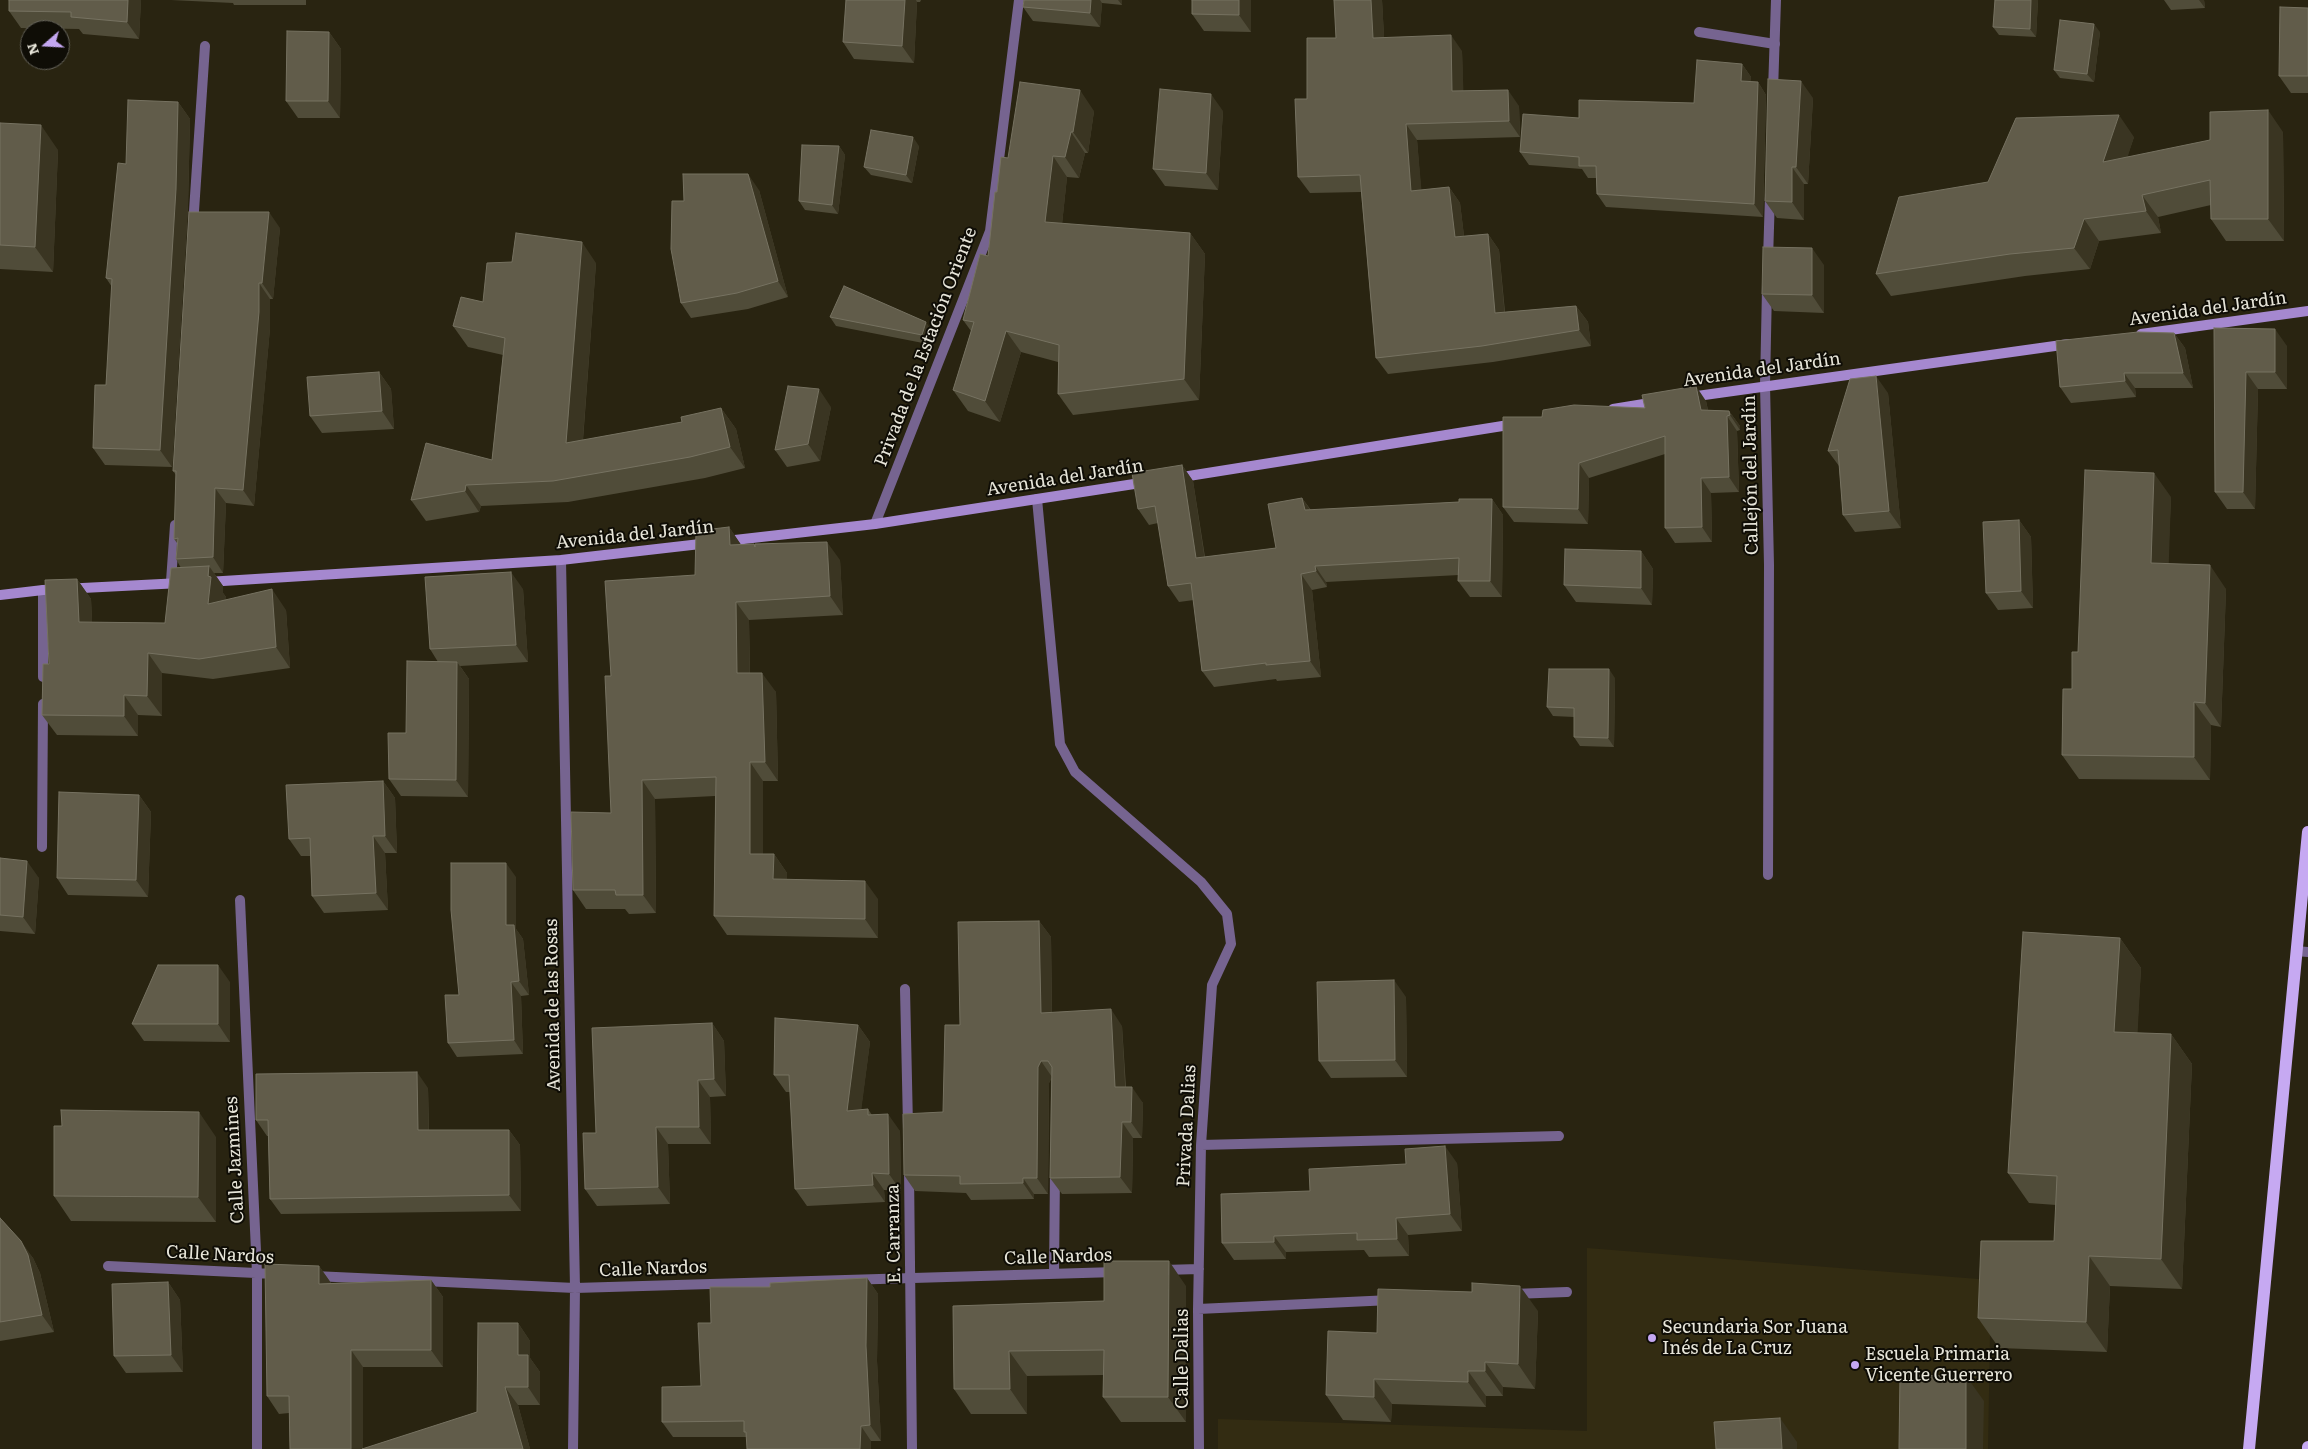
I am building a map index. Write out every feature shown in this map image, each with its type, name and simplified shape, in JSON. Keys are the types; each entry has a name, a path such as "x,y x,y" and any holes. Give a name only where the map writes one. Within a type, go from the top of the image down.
{"main road":[{"name":"Avenida del Jardín","path":"2130,336 2308,312"},
{"name":"Avenida del Jardín","path":"1597,412 1765,385 2081,342"},
{"name":"Avenida del Jardín","path":"0,595 44,590 195,583 561,560 875,524 1528,422"},
{"path":"2249,1449 2302,951 2308,832"}],"street":[{"name":"Privada de la Estación Oriente","path":"875,524 990,231 1019,0"},
{"path":"1773,102 1776,0"},
{"path":"1699,32 1775,44"},
{"path":"193,236 205,46"},
{"name":"Callejón del Jardín","path":"1768,875 1769,565 1765,385 1771,180"},
{"name":"Privada Dalias","path":"1037,499 1060,744 1075,772 1201,882 1227,914 1231,944 1212,986 1201,1145 1199,1269"},
{"path":"171,584 176,514"},
{"name":"Avenida de las Rosas","path":"561,560 574,1288 573,1449"},
{"path":"42,847 44,590"},
{"name":"Calle Jazmines","path":"240,900 256,1273 257,1449"},
{"path":"905,989 908,1138"},
{"path":"1201,1145 1559,1136"},
{"name":"E. Carranza","path":"908,1158 912,1449"},
{"path":"1054,1274 1055,1159"},
{"name":"Calle Nardos","path":"108,1266 286,1274"},
{"path":"1151,1271 1199,1269"},
{"name":"Calle Dalias","path":"1199,1269 1200,1449"},
{"name":"Calle Nardos","path":"306,1275 574,1288 1131,1271"},
{"path":"1507,1295 1567,1292"},
{"path":"1198,1309 1397,1300"}],"shaded area":[{"path":"1587,1248 1991,1280 1988,1449 1218,1449 1218,1419 1587,1431"}],"building":[{"path":"9,0 128,0 127,22 71,17 71,12 9,11"},
{"path":"846,0 905,0 902,46 843,42"},
{"path":"1024,0 1091,0 1090,13 1023,7"},
{"path":"1192,0 1239,0 1239,15 1192,14"},
{"path":"1334,0 1371,0 1373,38 1451,35 1452,91 1508,90 1509,121 1406,124 1411,191 1449,187 1455,237 1488,234 1495,313 1576,306 1579,330 1482,346 1376,358 1360,175 1298,177 1295,99 1307,99 1307,38 1336,38"},
{"path":"1995,0 2031,0 2030,29 1993,27"},
{"path":"2280,7 2308,8 2308,76 2279,76"},
{"path":"2060,20 2094,24 2087,74 2054,70"},
{"path":"287,31 329,32 328,101 286,101"},
{"path":"1697,60 1742,64 1741,81 1758,82 1754,204 1597,194 1596,166 1579,166 1579,157 1520,152 1523,114 1579,118 1579,100 1694,103"},
{"path":"1768,79 1801,81 1796,167 1792,167 1792,202 1765,201"},
{"path":"1020,82 1080,90 1073,132 1071,132 1065,157 1053,156 1045,222 1190,233 1184,379 1058,394 1059,345 1006,331 985,401 953,390 974,322 963,320 980,254 988,256 1001,157 1008,158"},
{"path":"1160,89 1211,94 1206,173 1153,169"},
{"path":"128,100 178,102 176,189 160,450 93,448 95,385 106,385 112,279 106,278 118,163 126,164"},
{"path":"2268,110 2268,219 2211,219 2210,180 2142,195 2146,211 2084,219 2074,248 2010,254 1876,274 1899,197 1988,182 2016,118 2119,115 2103,162 2210,140 2210,112"},
{"path":"0,123 41,125 35,247 0,245"},
{"path":"871,130 913,137 906,175 864,167"},
{"path":"802,145 839,146 832,205 799,201"},
{"path":"683,174 748,174 778,281 737,293 681,303 671,249 672,201 684,201"},
{"path":"189,212 269,212 262,283 259,283 259,312 243,490 215,488 213,557 176,559 178,538 174,539 176,471 173,471"},
{"path":"516,233 582,242 566,443 682,422 681,417 721,408 730,447 690,457 553,481 466,485 465,491 411,500 426,443 492,460 505,338 453,326 461,297 483,302 487,263 512,262"},
{"path":"1763,247 1812,248 1812,295 1762,294"},
{"path":"844,286 926,322 922,335 830,317"},
{"path":"2214,328 2275,329 2275,372 2246,372 2243,492 2215,492"},
{"path":"2138,332 2174,333 2183,373 2124,373 2125,381 2060,387 2056,341"},
{"path":"379,372 382,411 310,416 307,377"},
{"path":"1876,376 1889,511 1843,515 1838,450 1828,451 1850,379"},
{"path":"788,386 819,389 808,444 775,450"},
{"path":"1696,386 1701,410 1729,411 1730,415 1727,416 1729,477 1701,478 1702,527 1665,528 1665,436 1579,463 1578,509 1503,507 1503,417 1542,417 1543,410 1574,405 1645,408 1642,395"},
{"path":"1182,465 1196,558 1276,548 1268,504 1302,498 1305,510 1459,502 1459,499 1492,499 1490,581 1458,581 1459,558 1315,566 1316,571 1301,574 1310,661 1266,665 1266,663 1202,671 1191,583 1168,586 1155,506 1138,509 1132,473"},
{"path":"2085,470 2154,473 2151,563 2210,565 2205,703 2194,702 2194,757 2062,755 2063,689 2072,689 2072,652 2078,652"},
{"path":"2019,520 2021,591 1986,593 1983,522"},
{"path":"729,527 730,545 754,544 755,547 755,544 827,542 830,596 736,602 737,673 762,673 765,762 750,762 750,854 774,854 773,879 865,881 865,919 714,916 716,777 642,780 643,895 616,895 615,890 573,890 571,812 611,813 605,676 611,676 605,581 695,575 696,531"},
{"path":"1565,549 1641,551 1641,588 1564,585"},
{"path":"209,566 208,576 211,577 208,604 272,589 276,647 199,659 148,653 147,696 124,695 124,716 42,715 43,664 49,664 45,580 77,579 79,622 165,623 171,568"},
{"path":"511,572 516,645 430,649 425,577"},
{"path":"407,661 457,662 456,780 389,779 388,733 406,733"},
{"path":"1549,669 1609,669 1608,738 1574,737 1574,708 1547,707"},
{"path":"383,781 385,836 373,836 376,893 312,896 310,838 289,839 286,785"},
{"path":"59,792 139,795 136,880 57,878"},
{"path":"0,858 27,861 23,917 0,915"},
{"path":"451,863 506,863 506,925 514,925 519,981 511,982 514,1040 448,1043 445,995 459,995 451,910"},
{"path":"1039,921 1041,1013 1111,1009 1115,1087 1132,1087 1131,1122 1122,1122 1120,1177 1050,1178 1052,1067 1048,1061 1041,1061 1038,1067 1037,1178 1023,1178 1023,1183 960,1184 960,1176 904,1175 903,1114 943,1112 945,1025 960,1025 958,922"},
{"path":"2023,932 2120,938 2114,1032 2171,1034 2161,1259 2089,1256 2086,1322 1978,1318 1981,1241 2054,1241 2057,1176 2008,1173"},
{"path":"158,965 218,965 218,1024 132,1024"},
{"path":"1394,980 1395,1060 1319,1061 1317,982"},
{"path":"775,1018 858,1025 847,1111 868,1109 868,1115 888,1114 889,1174 872,1173 873,1185 795,1189 789,1075 774,1075"},
{"path":"712,1023 714,1079 698,1080 699,1127 656,1127 658,1187 585,1189 583,1133 596,1133 592,1028"},
{"path":"417,1072 418,1130 509,1130 509,1195 270,1199 268,1120 256,1120 256,1074"},
{"path":"61,1110 199,1112 198,1197 54,1196 54,1126 62,1126"},
{"path":"1445,1146 1450,1214 1396,1218 1397,1239 1357,1240 1357,1233 1274,1236 1274,1242 1222,1243 1221,1194 1310,1191 1309,1169 1406,1164 1405,1149"},
{"path":"0,1218 21,1241 28,1255 42,1315 0,1322"},
{"path":"1104,1261 1169,1261 1168,1397 1103,1397 1104,1350 1009,1351 1010,1389 954,1389 953,1306 1104,1301"},
{"path":"265,1264 319,1266 319,1284 431,1280 431,1350 351,1350 351,1449 290,1449 289,1396 267,1396"},
{"path":"867,1278 866,1346 870,1425 861,1426 860,1449 747,1449 744,1421 662,1422 662,1387 701,1386 698,1323 711,1323 710,1287 770,1287 770,1283"},
{"path":"168,1282 171,1355 114,1356 112,1284"},
{"path":"1472,1283 1520,1286 1518,1364 1485,1362 1485,1371 1468,1371 1468,1382 1374,1379 1374,1397 1326,1395 1328,1331 1377,1333 1378,1289 1472,1292"},
{"path":"478,1323 518,1323 518,1355 528,1355 528,1387 505,1387 523,1449 362,1449 477,1412"},
{"path":"1900,1375 1966,1376 1966,1449 1899,1449"},
{"path":"1780,1418 1782,1449 1716,1449 1714,1422"}],"place":[{"name":"Secundaria Sor Juana Inés de La Cruz","path":"1652,1338"},
{"name":"Escuela Primaria Vicente Guerrero","path":"1855,1365"}]}
